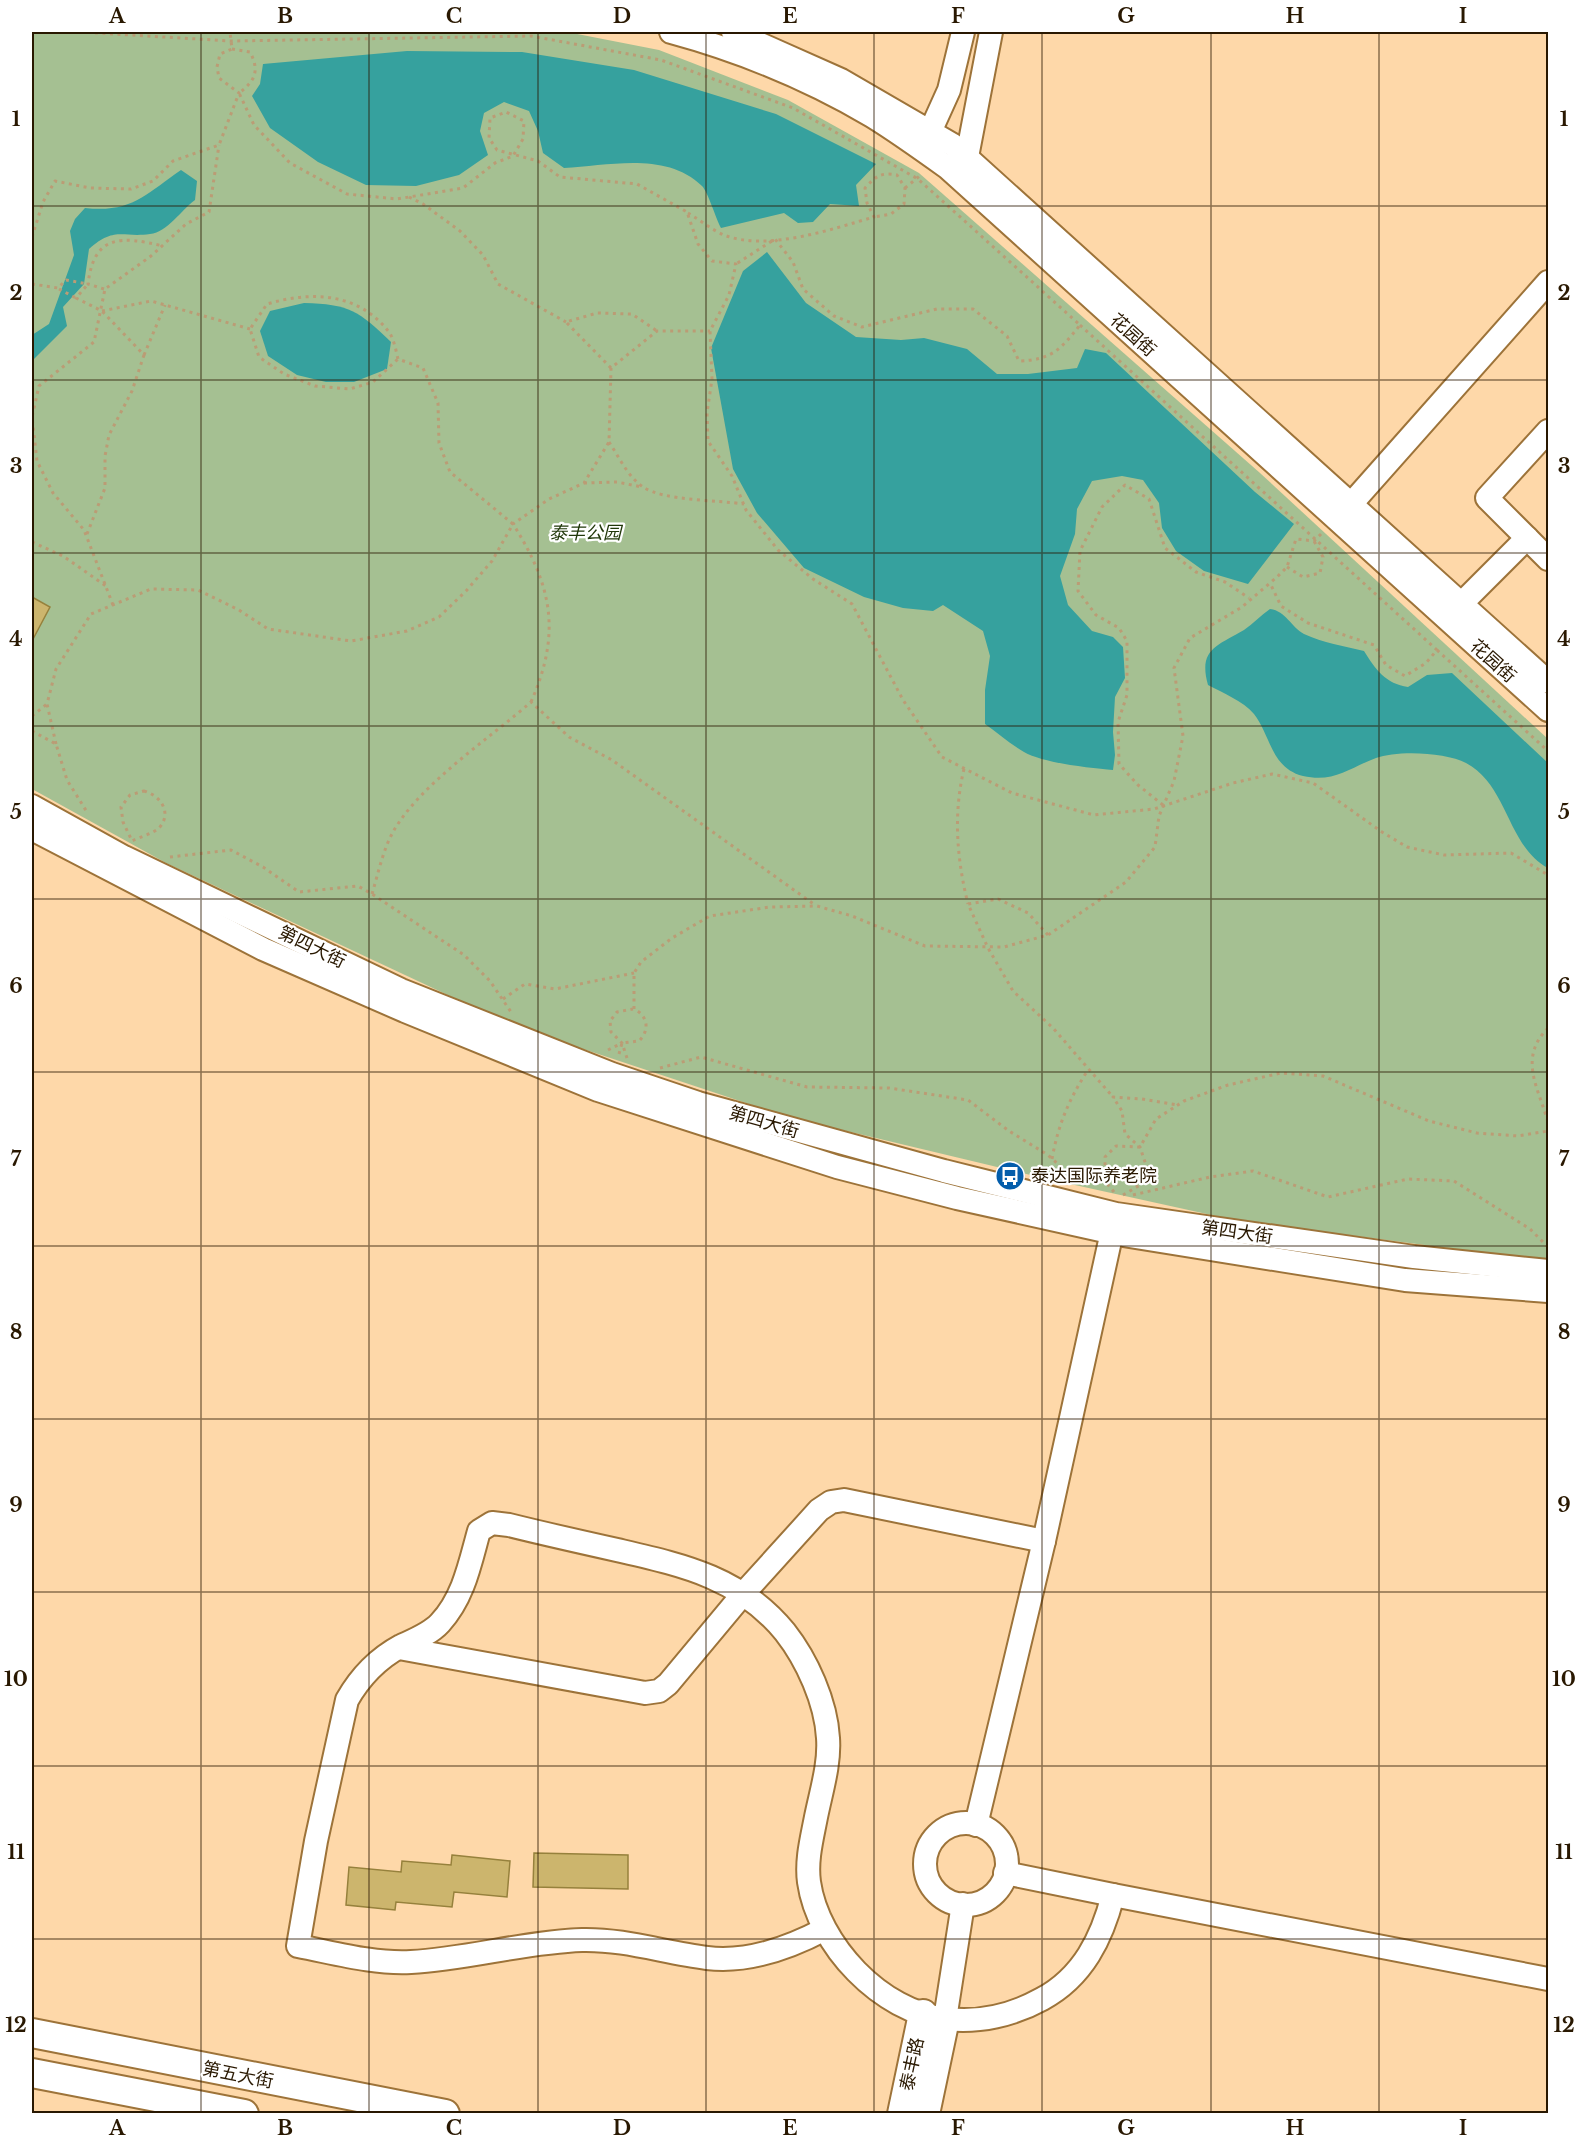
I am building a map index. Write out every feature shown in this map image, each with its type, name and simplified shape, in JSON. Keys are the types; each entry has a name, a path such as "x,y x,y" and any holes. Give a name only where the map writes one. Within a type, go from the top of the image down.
{"main road":[{"name":"泰丰路","path":"902,2114 934,2017"},
{"name":"泰丰路","path":"925,2114 934,2017"},
{"name":"第五大街","path":"32,2033 445,2114"},
{"name":"第五大街","path":"32,2073 244,2114"}],"street":[{"name":"花园街","path":"671,32 774,66 828,92 873,117 948,168 1548,710"},
{"name":"花园街","path":"733,32 841,80 930,132 967,157 1548,682"},
{"path":"930,132 950,90 963,32"},
{"path":"967,157 991,32"},
{"path":"1352,503 1548,282"},
{"path":"1548,431 1487,498 1548,559"},
{"path":"1462,603 1527,537"},
{"name":"第四大街","path":"32,806 124,857 401,990 621,1068 698,1103 1116,1215 1405,1280 1548,1291"},
{"name":"第四大街","path":"32,829 262,949 405,1011 598,1090 837,1167 957,1198 1116,1215 1414,1257 1548,1271"},
{"path":"976,1825 1044,1541 1116,1215"},
{"path":"399,1648 645,1693 659,1691 669,1684 743,1594 819,1510 831,1502 844,1500 1044,1541"},
{"path":"825,1929 777,1949 724,1958 708,1958 619,1942 583,1940 410,1962 372,1960 298,1946 316,1841 346,1700 358,1680 399,1648 439,1624 452,1607 465,1581 479,1531 492,1523 699,1570 743,1594 777,1623 798,1652 824,1716 828,1738 827,1758 808,1873 814,1903 825,1929 838,1951 859,1974 892,1999 934,2017 976,2019 1013,2012 1060,1989 1094,1949 1107,1919 1113,1895"},
{"path":"958,1824 976,1825 992,1832 1001,1844 1006,1858 1005,1873 1001,1884 990,1896 975,1903 963,1904 948,1900 935,1890 927,1877 925,1861 929,1846 943,1830 958,1824"},
{"path":"1005,1873 1548,1979"},
{"path":"934,2017 963,1904"}],"path":[{"path":"80,32 231,41 531,36 661,60 793,108 918,179 1548,751"},
{"path":"230,32 232,49"},
{"path":"113,605 87,536 53,493 37,461 32,417 39,386 94,342 105,289 163,246 186,224 209,212 219,145 239,93 251,84 257,70 250,52 232,49 220,54 217,67 219,78 239,93 255,125 290,164 347,194 397,198 463,188 495,163 513,156 523,139 524,121 507,112 490,118 489,138 497,150 513,156 538,161 560,177 637,184 724,235 761,242 820,232 891,214 904,204 905,188 897,175 885,173 875,177 865,188 867,203 874,217"},
{"path":"32,237 43,202 55,181 90,189 131,189 153,181 172,161 219,145"},
{"path":"408,197 423,204 460,231 483,255 498,284 566,322 611,368 609,442 584,483"},
{"path":"687,212 698,244 712,261 736,264 775,239"},
{"path":"75,298 88,284 92,258 105,246 128,238 163,246"},
{"path":"775,239 793,262 803,289 834,316 862,327 937,309 973,309 1007,336 1019,361 1040,360 1055,351 1063,346 1080,324"},
{"path":"736,264 729,295 710,331 712,379 707,412 708,441 732,476 744,504 778,550 813,579 852,604 903,700 942,757 1012,794 1094,815 1154,809 1233,783 1272,774 1313,783 1407,847 1444,855 1510,853 1548,875"},
{"path":"58,288 66,280 105,289"},
{"path":"32,284 58,288 102,311 144,354"},
{"path":"250,329 267,304 295,296 344,300 373,316 391,334 398,359"},
{"path":"102,311 151,301 250,329"},
{"path":"87,536 105,489 105,456 109,435 132,392 144,354 165,305"},
{"path":"566,322 597,314 632,314 657,332 710,331"},
{"path":"250,329 259,357 285,374 315,386 350,389 373,382 398,359"},
{"path":"611,368 657,332"},
{"path":"372,894 393,832 413,807 468,753 531,702 544,672 551,623 542,579 513,524 450,472 439,443 438,403 423,368 398,359"},
{"path":"609,442 628,471 644,488"},
{"path":"89,816 67,780 47,704 56,669 91,614 151,589 198,590 239,610 268,629 351,641 407,631 439,617 492,561 513,524 549,499 584,483 617,482 688,500 744,504"},
{"path":"1163,805 1138,785 1119,764 1118,722 1127,694 1127,641 1119,628 1096,615 1078,591 1080,551 1102,507 1125,485 1149,499 1165,548 1196,572 1225,582 1249,598"},
{"path":"634,1009 634,973 641,962 672,938 710,916 771,907 817,906 852,916 925,946 1004,947 1048,935 1126,882 1155,847 1159,816 1173,781 1183,736 1174,668 1190,638 1224,619 1270,583 1287,567 1296,539 1315,540 1336,520"},
{"path":"1287,567 1303,577 1320,573 1323,557 1315,540"},
{"path":"32,542 63,556 106,586"},
{"path":"1270,583 1281,606 1308,623 1374,645 1386,665 1405,676 1426,663 1437,650"},
{"path":"531,702 569,737 612,760 817,906"},
{"path":"32,716 47,704"},
{"path":"32,731 56,744"},
{"path":"964,769 959,790 959,867 968,904 988,948 1012,991 1053,1028 1113,1097 1122,1111 1125,1134 1140,1147 1148,1171 1116,1215"},
{"path":"136,792 151,793 162,803 164,809 162,822 153,832 132,842 123,822 121,807 124,801 136,792"},
{"path":"124,836 143,847"},
{"path":"164,858 231,850 263,867 299,892 358,886 464,955 490,981 512,1013"},
{"path":"968,904 998,899 1028,913 1048,935"},
{"path":"503,999 525,984 555,989 634,973"},
{"path":"603,1052 622,1043 639,1041 646,1032 647,1023 641,1012 634,1009 622,1010 610,1021 611,1032 622,1043 621,1068"},
{"path":"1548,1028 1536,1040 1531,1074 1548,1122"},
{"path":"621,1068 622,1043"},
{"path":"653,1069 701,1057 807,1087 889,1088 968,1100 1009,1131 1052,1159 1076,1180 1105,1180"},
{"path":"1052,1159 1058,1127 1072,1095 1088,1070"},
{"path":"1140,1147 1156,1119 1178,1105 1228,1085 1281,1073 1323,1076 1429,1121 1477,1133 1518,1136 1548,1131"},
{"path":"1113,1097 1178,1105"},
{"path":"1116,1215 1105,1180 1105,1157 1116,1146 1140,1147"},
{"path":"1116,1215 1210,1177 1253,1171 1328,1197 1408,1179 1454,1181 1530,1229 1548,1247"}],"green space":[{"name":"泰丰公园","path":"32,32 567,32 659,50 788,100 919,173 1260,473 1548,739 1548,1261 1234,1220 1043,1178 788,1117 547,1037 484,1012 166,863 32,789"}],"water":[{"path":"407,51 522,52 634,70 776,114 876,164 856,185 859,206 830,204 813,222 798,223 784,213 721,228 704,189 688,175 654,164 564,168 543,153 538,131 529,111 504,102 484,113 480,131 488,155 459,175 416,186 366,185 318,162 270,128 252,96 260,84 263,64"},
{"path":"181,170 197,181 195,200 157,232 140,235 112,235 89,249 84,284 63,307 67,326 32,361 32,335 49,324 74,255 70,231 75,219 85,208 114,208 137,200"},
{"path":"767,252 806,303 856,337 901,340 924,338 967,349 997,374 1028,374 1077,368 1085,349 1106,353 1255,492 1294,524 1248,584 1204,571 1176,551 1162,528 1159,503 1143,480 1122,476 1092,481 1077,509 1075,534 1060,576 1068,605 1092,631 1113,637 1123,647 1125,678 1115,697 1113,770 1043,759 1024,752 1009,742 985,724 985,690 990,656 983,631 943,605 933,611 903,608 864,597 804,568 757,513 733,469 711,348 743,271"},
{"path":"304,303 343,308 370,323 391,342 387,369 354,382 326,382 297,375 268,356 260,331 270,311"},
{"path":"1270,609 1276,610 1304,634 1364,651 1372,664 1393,683 1408,687 1427,675 1452,673 1548,763 1548,868 1534,858 1524,845 1491,786 1480,773 1457,759 1434,754 1385,755 1324,778 1303,776 1284,766 1254,714 1239,701 1208,685 1206,673 1206,663 1212,650 1244,630"}],"building":[{"path":"32,597 50,607 32,641"},
{"path":"534,1853 628,1855 628,1889 533,1887"},
{"path":"452,1855 510,1861 507,1897 454,1892 452,1907 396,1902 395,1910 346,1905 349,1867 401,1872 402,1861 451,1865"}],"place":[{"name":"泰达国际养老院","path":"1010,1176"}]}
